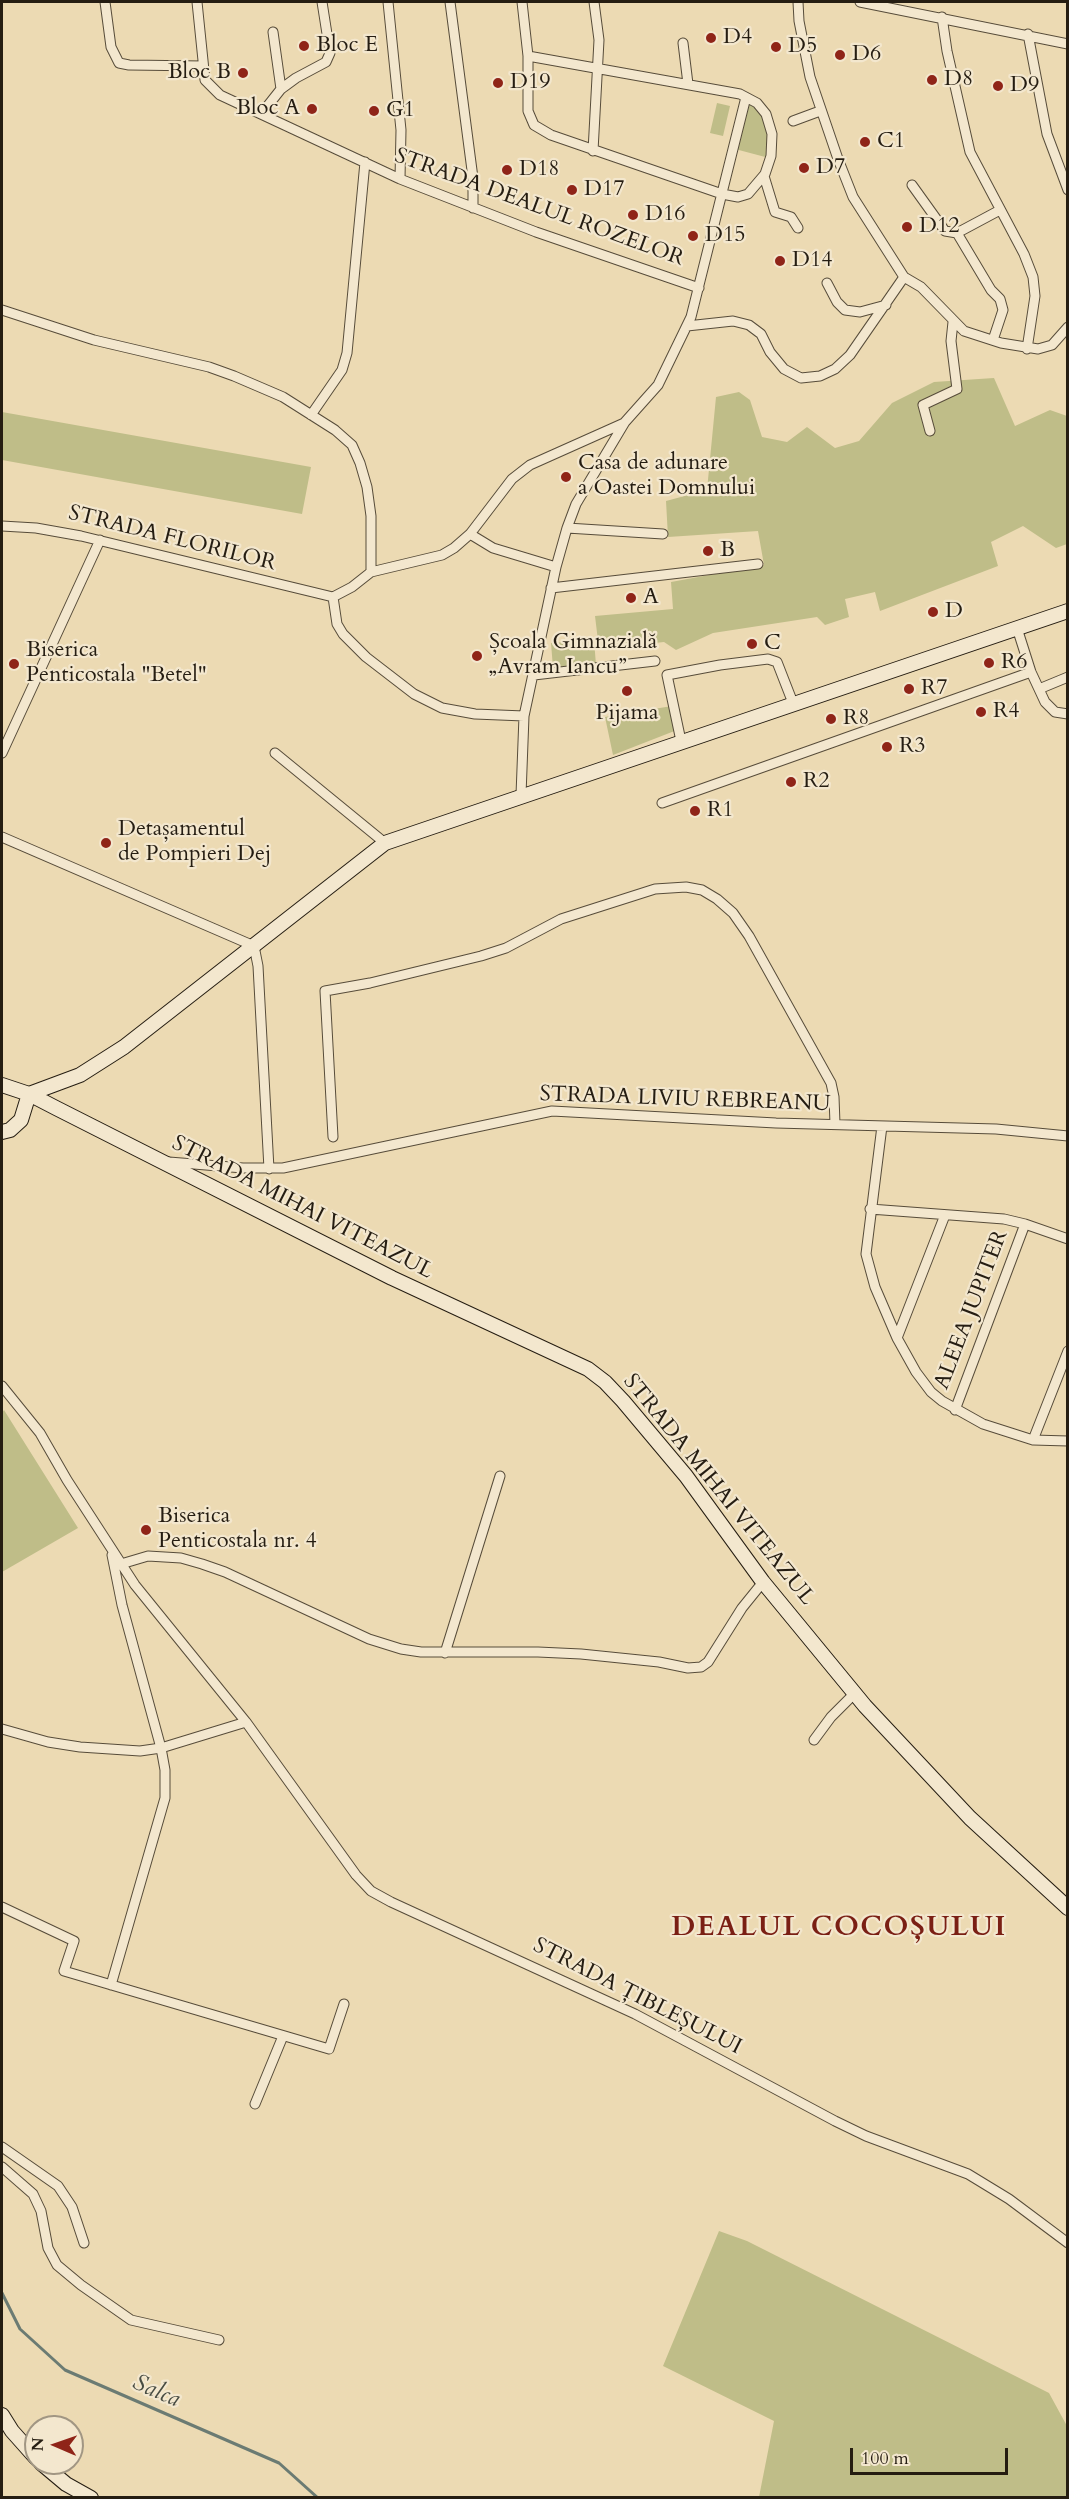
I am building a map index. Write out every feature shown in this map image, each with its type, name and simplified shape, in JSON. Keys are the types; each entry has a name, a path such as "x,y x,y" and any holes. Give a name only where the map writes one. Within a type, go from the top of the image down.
{"main road":[{"path":"2,1132 15,1127 21,1120 29,1094 64,1083 100,1063 385,843 1068,611"},
{"name":"STRADA MIHAI VITEAZUL","path":"2,1085 29,1094 392,1278 588,1369 605,1382 686,1476 763,1582 855,1694 970,1818 1068,1908"},
{"path":"2,2415 24,2444"},
{"path":"55,2475 91,2498"}],"street":[{"path":"105,2 111,47 119,63 203,66"},
{"name":"STRADA DEALUL ROZELOR","path":"197,2 206,80 220,95 400,179 473,208 699,288"},
{"path":"261,113 281,89 326,62 330,53 322,2"},
{"path":"388,2 401,130 400,179"},
{"path":"450,2 473,178 473,208"},
{"path":"522,2 528,56 528,111 534,125 550,135 593,151 722,194 738,197 748,194 764,176 771,156 772,134 766,114 757,103 746,97 599,67 528,56"},
{"path":"593,151 599,67 599,40 594,2"},
{"path":"798,2 802,44 820,111 853,197 904,277 921,287 964,331 993,340 1027,349 1038,349 1052,345 1068,327"},
{"path":"860,2 885,4 1068,44"},
{"path":"942,16 947,51 970,152 1024,254 1033,277 1035,296 1027,349"},
{"path":"273,32 281,89"},
{"path":"1028,34 1047,134 1068,190"},
{"path":"683,43 688,84"},
{"path":"521,795 524,716 551,588 567,528 576,504 625,422 658,385 687,326 699,288 746,97"},
{"path":"793,121 820,111"},
{"name":"STRADA DEALUL ROZELOR","path":"311,415 342,370 347,353 365,162"},
{"path":"764,176 775,212 790,218 798,228"},
{"path":"912,185 945,231 957,233 1000,210"},
{"path":"957,233 991,290 1000,299 1003,310 993,340"},
{"path":"687,326 695,327 733,321 749,325 761,334 770,352 784,369 801,378 820,376 835,369 850,355 904,277"},
{"path":"827,283 837,302 845,310 860,312 886,305"},
{"path":"2,310 94,340 218,370 283,398 335,430 352,445 367,487 371,516 371,572"},
{"path":"930,431 923,405 957,389 951,341 953,322"},
{"path":"524,716 474,714 442,708 423,699 399,684 343,634 334,613 333,597 352,587 371,572 442,555 470,534 512,479 530,465 625,422"},
{"name":"STRADA FLORILOR","path":"2,526 36,528 100,540 333,597"},
{"path":"567,528 663,534"},
{"path":"470,534 493,548 556,567"},
{"path":"2,753 100,540"},
{"path":"551,588 758,564"},
{"path":"1017,628 1031,672 1045,702 1055,712 1068,714"},
{"path":"681,741 667,675 720,664 768,659 777,662 793,703"},
{"path":"534,675 655,661"},
{"path":"662,803 1031,672"},
{"path":"1039,688 1068,677"},
{"path":"1055,712 1068,707"},
{"path":"275,753 385,843"},
{"path":"2,837 254,946 258,966 269,1169"},
{"path":"333,1137 325,991 370,983 481,956 506,948 561,919 655,889 686,887 702,890 717,898 733,913 749,936 831,1083 835,1124"},
{"name":"STRADA LIVIU REBREANU","path":"163,1162 269,1169 313,1163 552,1111 776,1123 996,1129 1068,1136"},
{"path":"882,1126 866,1254 874,1287 897,1338 924,1384 955,1410 983,1424 1033,1440 1068,1441"},
{"path":"870,1209 1004,1219 1068,1239"},
{"path":"897,1338 945,1215"},
{"name":"ALEEA JUPITER","path":"955,1410 1025,1224"},
{"path":"1033,1440 1068,1351"},
{"name":"STRADA ȚIBLEȘULUI","path":"2,1386 40,1434 121,1564 170,1629 246,1722 356,1875 371,1891 635,2014 856,2131 968,2174 1009,2199 1068,2243"},
{"path":"445,1653 500,1476"},
{"name":"STRADA ȚIBLEȘULUI","path":"111,1550 124,1611 165,1770 165,1798 111,1985"},
{"path":"121,1564 148,1556 181,1558 225,1572 369,1639 421,1653 570,1653 659,1662 688,1668 701,1667 708,1662 742,1608 763,1582"},
{"path":"814,1740 831,1717 855,1694"},
{"path":"2,1730 48,1742 80,1747 140,1751 160,1748 246,1722"},
{"path":"2,1907 74,1941 64,1971 283,2036 329,2049 344,2004"},
{"path":"255,2104 283,2036"},
{"path":"2,2147 58,2186 72,2206 84,2242"},
{"path":"2,2167 33,2194 41,2211 48,2248 52,2256 57,2265 81,2285 131,2320 219,2340"}],"shaded area":[{"path":"746,100 761,109 770,135 769,158 735,149"},
{"path":"717,103 730,106 723,136 710,133"},
{"path":"994,378 1015,426 1050,410 1067,416 1067,544 1056,548 1023,526 991,542 998,566 880,611 875,592 845,599 849,617 825,625 817,617 713,633 676,650 664,642 599,649 595,616 673,609 671,582 764,565 758,531 668,537 666,501 707,490 716,397 739,392 750,400 762,437 787,442 807,427 835,448 859,441 892,403 934,382"},
{"path":"2,412 311,467 302,514 2,460"},
{"path":"594,640 596,665 553,668 551,643"},
{"path":"672,706 677,730 613,755 605,717"},
{"path":"4,1410 78,1528 2,1572 2,1413"},
{"path":"719,2231 747,2241 1049,2393 1067,2426 1067,2497 759,2497 774,2421 663,2366"}],"waterway":[{"name":"Salca","path":"2,2293 20,2329 65,2370 279,2463 318,2498"}],"place":[{"name":"D4","path":"711,38"},
{"name":"Bloc E","path":"304,46"},
{"name":"D5","path":"776,47"},
{"name":"D6","path":"840,55"},
{"name":"Bloc B","path":"243,73"},
{"name":"D8","path":"932,80"},
{"name":"D19","path":"498,83"},
{"name":"D9","path":"998,86"},
{"name":"Bloc A","path":"312,109"},
{"name":"G1","path":"374,111"},
{"name":"C1","path":"865,142"},
{"name":"D7","path":"804,168"},
{"name":"D18","path":"507,170"},
{"name":"D17","path":"572,190"},
{"name":"D16","path":"633,215"},
{"name":"D12","path":"907,227"},
{"name":"D15","path":"693,236"},
{"name":"D14","path":"780,261"},
{"name":"Casa de adunare a Oastei Domnului","path":"566,477"},
{"name":"B","path":"708,551"},
{"name":"A","path":"631,598"},
{"name":"D","path":"933,612"},
{"name":"C","path":"752,644"},
{"name":"Școala Gimnazială „Avram Iancu”","path":"477,656"},
{"name":"R6","path":"989,663"},
{"name":"Biserica Penticostala \"Betel\"","path":"14,664"},
{"name":"R7","path":"909,689"},
{"name":"Pijama","path":"627,691"},
{"name":"R4","path":"981,712"},
{"name":"R8","path":"831,719"},
{"name":"R3","path":"887,747"},
{"name":"R2","path":"791,782"},
{"name":"R1","path":"695,811"},
{"name":"Detașamentul de Pompieri Dej","path":"106,843"},
{"name":"Biserica Penticostala nr. 4","path":"146,1530"}],"district":[{"name":"DEALUL COCOȘULUI","path":"839,1929"}]}
